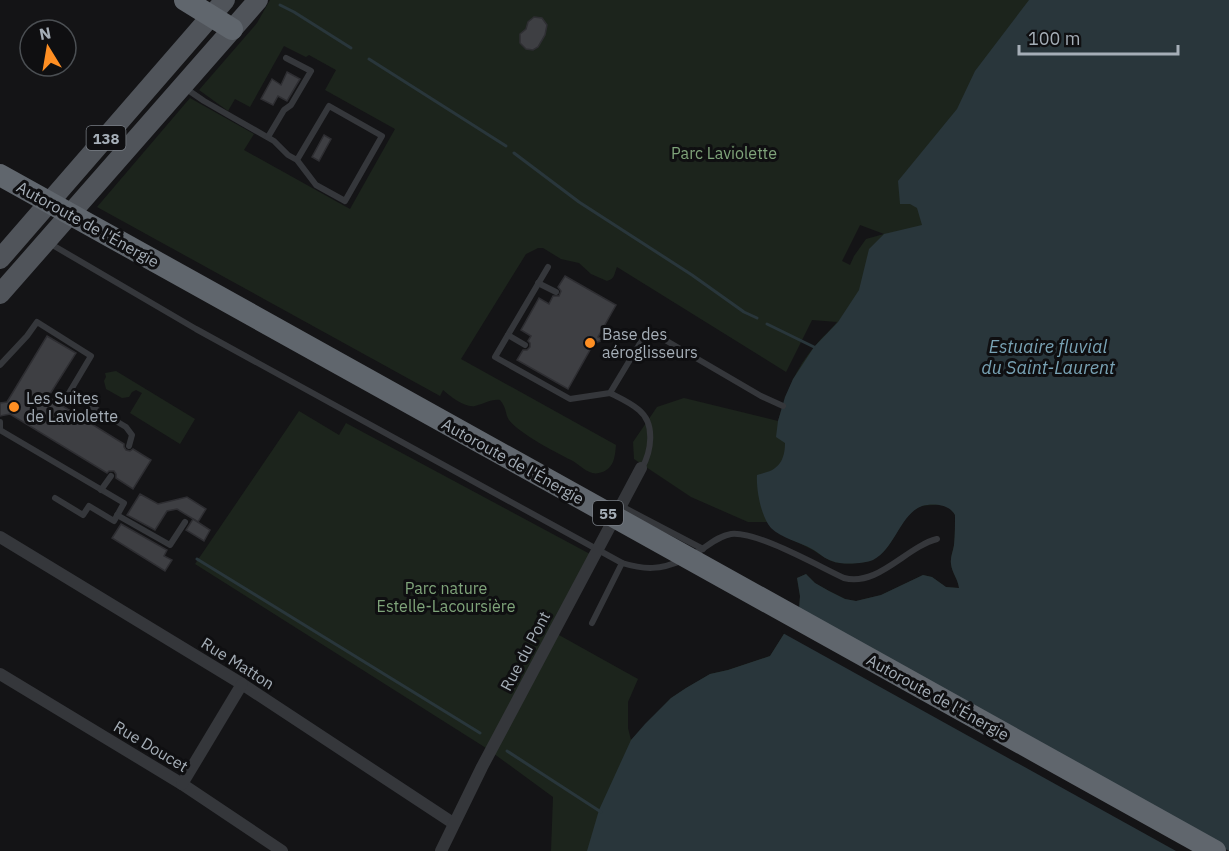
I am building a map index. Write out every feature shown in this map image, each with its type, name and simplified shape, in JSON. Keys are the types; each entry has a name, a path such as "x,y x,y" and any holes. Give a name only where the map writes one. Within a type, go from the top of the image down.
{"highway":[{"path":"185,0 219,5 237,23"},
{"name":"Autoroute de l'Énergie","path":"0,175 1215,851"},
{"name":"Autoroute de l'Énergie","path":"0,189 1190,851"}],"main road":[{"name":"138","path":"0,294 258,0"},
{"name":"138","path":"0,260 219,5"}],"street":[{"name":"Rue du Pont","path":"441,851 514,706 641,468"},
{"name":"Rue Matton","path":"0,537 242,684 453,824"},
{"name":"Rue Doucet","path":"0,674 182,784 282,851"},
{"path":"182,784 242,684"}],"lane":[{"path":"268,137 284,110 291,105 311,71 286,58"},
{"path":"182,86 274,141 288,155 297,160 316,185 345,201 382,136 329,105 297,160"},
{"path":"46,241 205,334 622,563 640,568 667,567 731,534 749,536 844,578 855,580 882,571 937,538"},
{"path":"548,267 495,357 570,399 610,393 639,410 646,418 650,435 650,449 641,468"},
{"path":"538,283 555,292"},
{"path":"523,309 530,315"},
{"path":"0,365 38,322 91,356 69,393 126,427 132,435 129,446"},
{"path":"610,393 648,330 761,396 783,406"},
{"path":"508,335 525,345"},
{"path":"0,422 0,429 124,503 114,521 89,506 83,515 55,498"},
{"path":"101,490 111,476"},
{"path":"621,506 703,549"},
{"path":"117,515 170,546 185,522"},
{"path":"592,623 622,563"}],"green space":[{"path":"270,0 1225,0 849,851 551,851 553,797 486,748 195,564 299,411 339,435 346,423 590,554 550,630 638,679 628,702 628,728 631,740 671,698 686,688 710,674 770,656 799,610 800,596 797,578 806,574 815,583 829,591 845,599 856,601 881,595 923,575 932,577 946,587 959,588 951,561 955,515 947,507 925,505 914,510 878,557 860,563 837,563 781,534 767,522 748,522 691,497 634,459 633,442 657,407 684,398 778,421 788,391 802,363 837,322 812,320 786,372 617,267 613,278 607,281 591,274 579,263 561,259 543,248 526,254 461,359 616,445 611,466 595,473 521,431 509,420 500,400 471,406 458,401 443,390 440,396 97,207 190,98 254,134 244,150 350,209 395,129 325,90 336,70 309,55 306,57 284,46 250,107 235,99 228,111 199,90 257,23","holes":["860,225 884,234 866,239 850,265 842,261"]},
{"path":"116,371 195,419 180,444 130,413 142,393 136,390 129,397 122,398 106,389 105,373"}],"water":[{"name":"Estuaire fluvial du Saint-Laurent","path":"1029,0 1229,0 1229,851 587,851 599,810 631,740 671,698 686,688 710,674 770,656 799,610 800,596 797,578 806,574 815,583 829,591 845,599 856,601 881,595 923,575 932,577 946,587 959,588 951,561 955,515 949,509 940,505 931,505 914,510 881,555 864,562 841,563 827,559 771,528 764,517 760,503 757,475 776,468 781,461 785,443 776,437 785,397 793,379 814,347 838,322 859,290 869,249 884,234 922,225 917,208 910,204 900,204 898,181 957,109 975,71"}],"pier":[{"path":"795,610 1229,851 1176,851 781,632"}],"building":[{"path":"534,17 542,18 547,25 545,35 538,47 533,50 526,49 520,43 520,34"},
{"path":"287,72 300,79 287,101 278,96 273,105 261,99 272,79 281,85"},
{"path":"324,135 331,139 319,161 312,157"},
{"path":"565,276 616,305 598,337 604,340 594,343 568,389 517,360 523,350 530,347 528,341 531,336 521,330 539,298 549,304 553,296 559,296 561,291 558,287"},
{"path":"47,336 76,353 48,397 124,444 126,450 133,449 151,460 133,489 116,478 114,471 107,473 10,414 0,416 0,403 7,402"},
{"path":"140,494 158,504 187,497 206,509 198,522 177,509 167,511 155,530 127,515"},
{"path":"193,519 210,530 204,541 186,530"},
{"path":"121,524 167,550 164,556 172,560 165,571 112,538"}],"waterway":[{"path":"280,5 351,48"},
{"path":"369,59 506,146"},
{"path":"514,153 579,202 692,275 744,312 757,318"},
{"path":"767,324 814,347"},
{"path":"197,559 480,733"},
{"path":"507,751 601,812"}],"place":[{"name":"Base des aéroglisseurs","path":"590,343"},
{"name":"Les Suites de Laviolette","path":"14,407"}],"park label":[{"name":"Parc Laviolette","path":"724,153"},
{"name":"Parc nature Estelle-Lacoursière","path":"446,597"}]}
